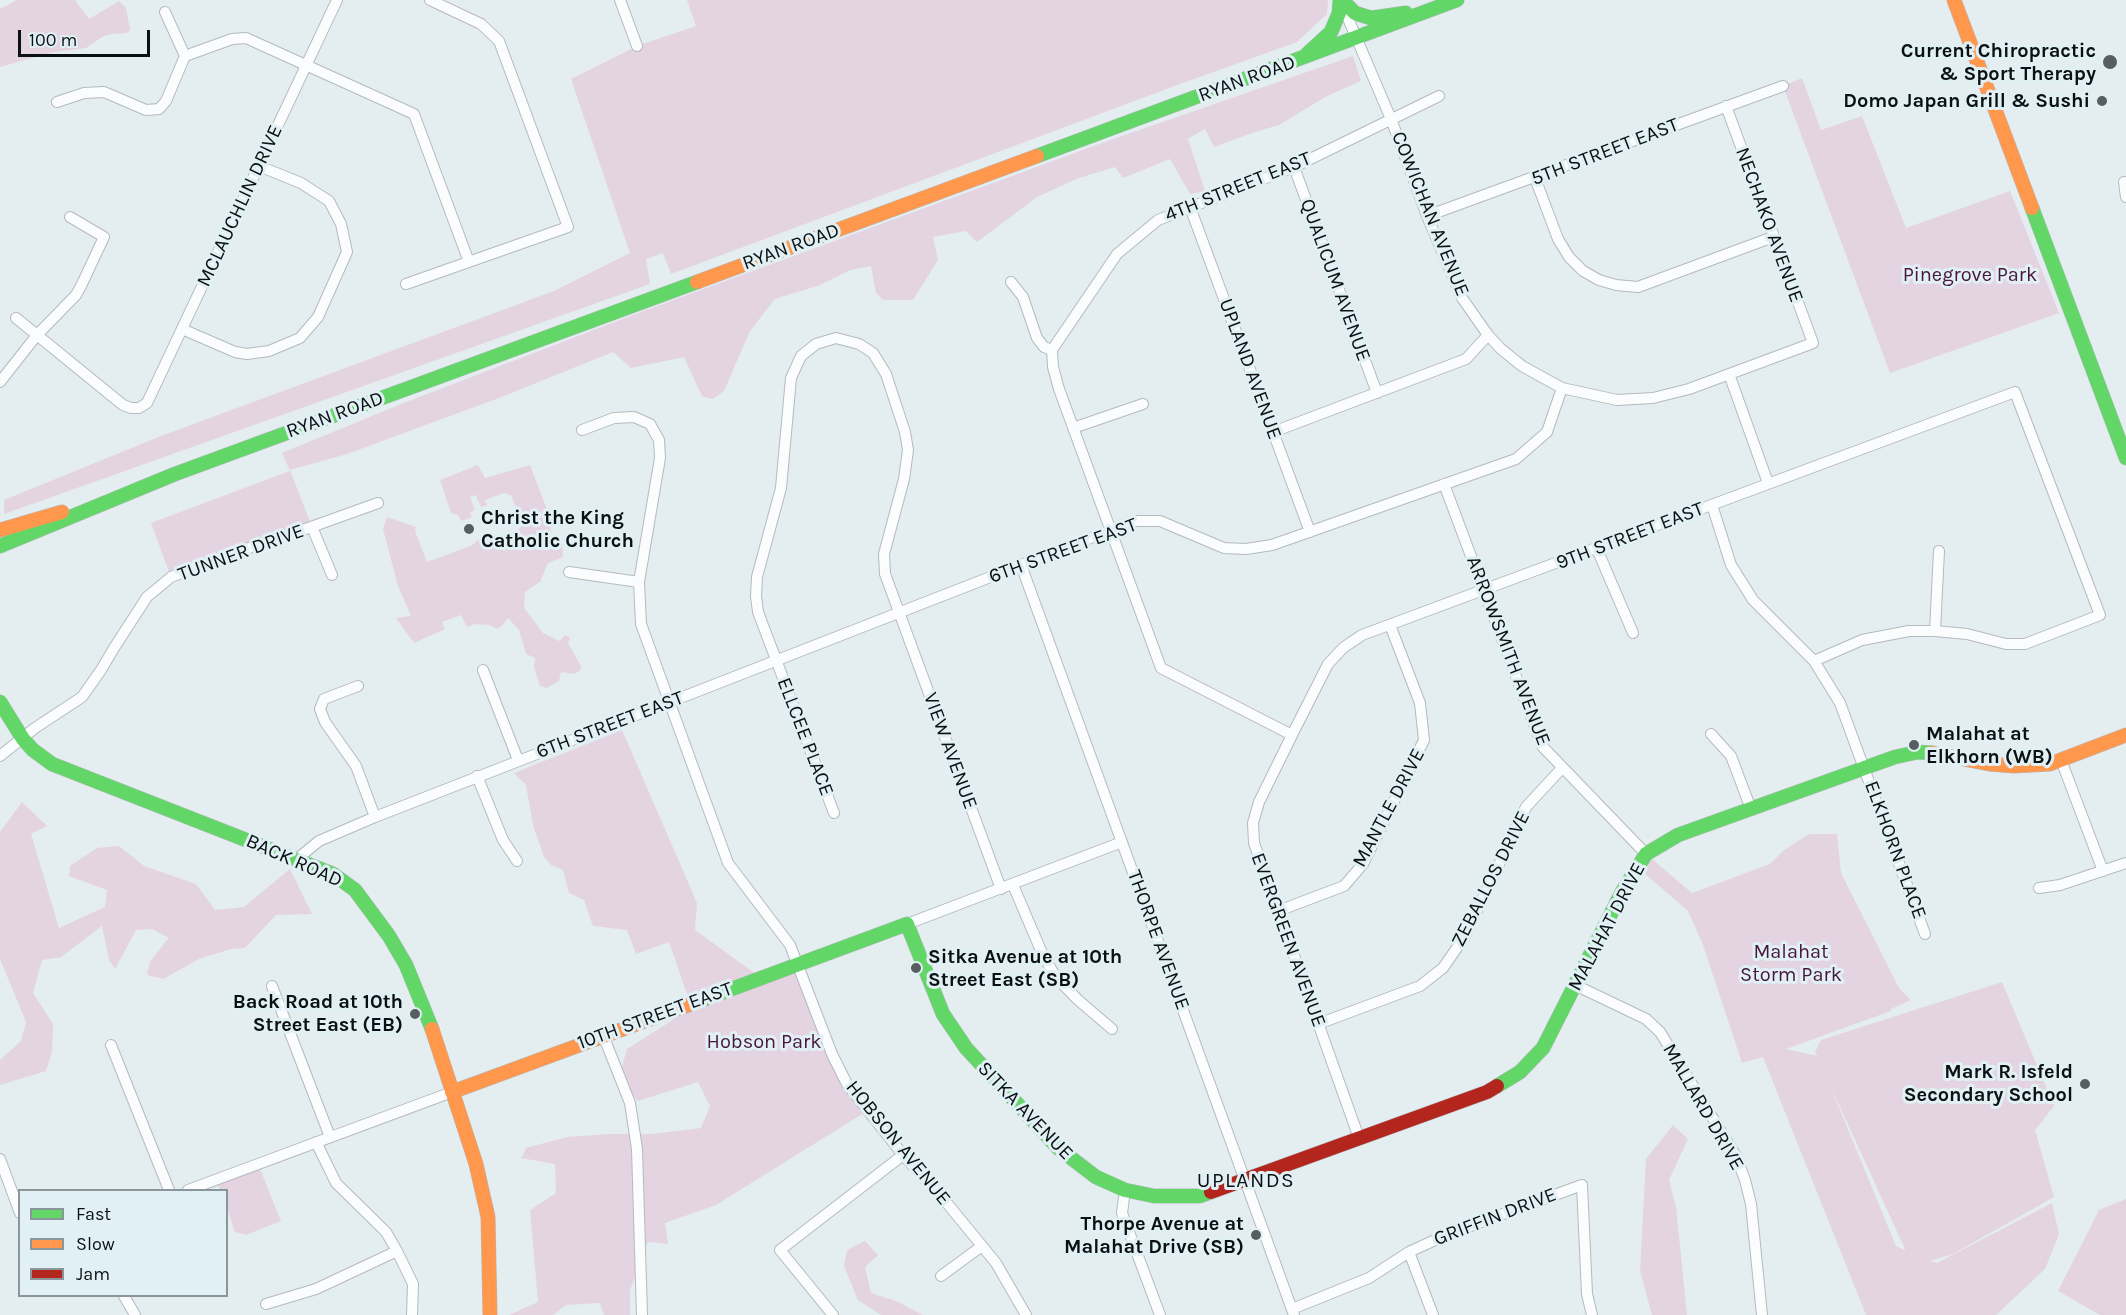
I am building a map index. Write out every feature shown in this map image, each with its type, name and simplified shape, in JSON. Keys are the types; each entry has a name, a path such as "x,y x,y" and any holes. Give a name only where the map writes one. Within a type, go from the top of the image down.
{"street":[{"name":"MCLAUCHLIN DRIVE","path":"37,335 123,405 139,408 147,403 338,0"},
{"path":"406,284 568,227 499,41 481,24 430,0"},
{"path":"620,0 637,46"},
{"path":"1341,0 1355,13 1371,18 1432,10"},
{"path":"1301,60 1331,32 1339,13 1341,0"},
{"name":"COWICHAN AVENUE","path":"1341,0 1462,298 1488,336 1522,366 1562,388"},
{"name":"RYAN ROAD","path":"0,546 125,493 1301,60 1457,0"},
{"path":"1954,0 2126,458"},
{"path":"165,12 185,56"},
{"path":"57,102 84,93 104,92 146,110 159,110 166,100 185,56 232,39 246,38 414,114 469,262"},
{"name":"5TH STREET EAST","path":"1427,216 1783,86"},
{"name":"4TH STREET EAST","path":"1052,350 1117,254 1158,220 1294,167 1439,96"},
{"name":"NECHAKO AVENUE","path":"1726,106 1813,343 1729,374"},
{"path":"182,329 235,352 247,354 269,351 300,338 318,317 347,252 341,224 328,201 301,183 259,166"},
{"name":"QUALICUM AVENUE","path":"1294,167 1377,393"},
{"path":"1535,178 1558,238 1569,257 1582,271 1599,280 1616,285 1638,287 1773,237"},
{"path":"2125,182 2126,197"},
{"name":"UPLAND AVENUE","path":"1190,207 1310,532"},
{"path":"0,382 37,335 76,295 104,237 70,217"},
{"path":"1011,282 1023,297 1037,338 1044,347 1052,350 1053,367 1059,389 1161,668 1292,735"},
{"path":"16,318 37,335"},
{"path":"1273,432 1466,359 1488,336"},
{"name":"VIEW AVENUE","path":"776,660 758,612 756,596 757,578 781,488 790,378 801,356 816,344 836,338 859,344 873,353 886,374 905,432 908,450 904,480 884,554 885,574 1001,889"},
{"path":"1562,388 1617,400 1653,398 1689,389 1729,374 1768,483"},
{"name":"6TH STREET EAST","path":"297,859 319,841 375,817 1134,521 1160,521 1224,548 1246,549 1272,545 1516,459 1547,432 1562,388"},
{"name":"9TH STREET EAST","path":"1292,735 1328,664 1343,648 1362,635 2015,392 2100,615 2025,644 2006,644 1967,634 1935,631"},
{"path":"1073,428 1143,404"},
{"name":"HOBSON AVENUE","path":"582,430 614,418 634,417 650,424 659,440 660,458 639,582 641,624 728,863 790,945 832,1054 847,1084 903,1155 946,1202 996,1263 1026,1315"},
{"name":"ARROWSMITH AVENUE","path":"1444,484 1542,746 1646,854"},
{"name":"RYAN ROAD","path":"0,530 125,493"},
{"name":"TUNNER DRIVE","path":"0,756 35,728 82,697 147,597 171,577 221,557 378,503"},
{"name":"ELKHORN PLACE","path":"1712,505 1731,565 1753,600 1814,661 1840,703 1925,934"},
{"path":"312,527 332,575"},
{"path":"1597,549 1633,633"},
{"path":"1814,661 1862,640 1909,631 1935,631 1939,551"},
{"name":"THORPE AVENUE","path":"1021,565 1293,1312"},
{"path":"569,572 639,582"},
{"name":"MANTLE DRIVE","path":"1278,911 1344,886 1363,864 1425,740 1420,703 1390,625"},
{"name":"ELLCEE PLACE","path":"776,660 834,813"},
{"path":"483,670 518,760"},
{"path":"358,686 324,699 320,709 325,722 356,766 375,817"},
{"name":"BACK ROAD","path":"0,702 23,739 40,756 65,770 297,859 333,874 355,890 389,936 406,965 425,1008 476,1164 488,1217 490,1315"},
{"path":"1711,734 1731,756 1751,809"},
{"name":"EVERGREEN AVENUE","path":"1292,735 1259,802 1253,823 1254,843 1359,1138"},
{"name":"MALAHAT DRIVE","path":"1125,1190 1154,1196 1200,1196 1487,1092 1507,1082 1526,1067 1543,1048 1623,891 1646,854 1678,835 1864,766 1917,752 1941,753 1989,764 2014,766 2050,764 2126,735"},
{"path":"2061,760 2103,871"},
{"name":"ZEBALLOS DRIVE","path":"1318,1024 1420,986 1443,968 1465,936 1526,807 1562,768"},
{"path":"477,776 502,840 517,861"},
{"name":"10TH STREET EAST","path":"193,1189 603,1035 1013,885 1122,842"},
{"path":"2038,888 2060,885 2126,863"},
{"path":"1013,885 1042,953 1055,976 1077,999 1112,1029"},
{"name":"SITKA AVENUE","path":"907,924 943,1014 966,1048 1058,1148 1078,1166 1125,1190"},
{"name":"MALLARD DRIVE","path":"1575,985 1646,1019 1660,1032 1736,1156 1751,1204 1762,1315"},
{"path":"272,986 330,1137"},
{"path":"603,1035 630,1103 637,1149 642,1315"},
{"path":"111,1045 168,1189"},
{"path":"316,1142 336,1183 386,1232 397,1251 413,1284 412,1315"},
{"path":"833,1315 780,1250 903,1155"},
{"path":"0,1160 18,1208"},
{"name":"GRIFFIN DRIVE","path":"1293,1312 1369,1278 1409,1251 1582,1185 1587,1294 1592,1315"},
{"path":"1125,1190 1122,1214 1160,1315"},
{"path":"941,1276 982,1246"},
{"path":"266,1304 316,1289 397,1251"},
{"path":"1409,1251 1433,1315"},
{"path":"125,1297 135,1315"}],"green space":[{"path":"17,0 75,0 89,19 119,1 126,8 130,30 127,33 102,37 86,48 54,52 0,67 0,9"},
{"path":"687,0 1328,0 1327,14 1297,42 671,274 663,253 646,259 650,284 4,514 4,500 161,436 554,291 630,253 571,79 637,46 696,26"},
{"path":"1353,56 1361,81 1327,96 1279,125 1214,147 1205,129 1188,139 1205,191 1190,194 1170,159 1123,178 1115,167 1079,178 1037,197 977,242 966,231 933,237 938,260 913,300 883,300 876,293 871,266 850,270 820,285 775,299 750,331 724,391 713,399 702,396 684,357 631,368 613,352 499,398 347,454 290,470 312,527 171,577 151,523 290,471 282,453 401,404 638,313 1102,143"},
{"name":"Pinegrove Park","path":"1802,78 1821,130 1862,116 1906,228 2010,191 2059,313 1890,373 1783,86"},
{"path":"478,465 485,478 530,465 548,512 552,543 562,543 563,557 548,563 540,582 525,592 524,608 543,633 559,641 565,635 570,638 568,643 581,666 580,671 574,674 561,672 559,681 547,688 540,686 534,667 535,658 526,654 519,630 508,618 497,629 489,625 475,624 467,627 461,615 442,622 445,629 414,643 396,618 411,616 398,586 383,529 387,517 416,527 415,531 427,562 471,546 478,540 500,537 518,531 522,525 511,495 504,493 485,500 487,505 481,507 476,495 470,497 475,510 470,512 472,517 461,521 458,515 451,513 440,480"},
{"name":"Hobson Park","path":"622,730 697,903 695,930 760,977 798,963 832,1054 867,1111 716,1205 665,1223 668,1244 648,1242 630,1290 630,1315 604,1315 600,1303 566,1305 553,1315 509,1315 538,1302 530,1210 556,1193 555,1164 521,1158 526,1148 567,1137 652,1134 701,1128 710,1106 698,1082 638,1101 619,1077 627,1049 671,1021 690,1003 669,942 636,954 627,930 593,926 584,900 569,893 563,870 551,865 544,857 533,825 526,785 514,773"},
{"path":"22,802 47,826 31,834 59,928 105,907 107,890 69,876 70,866 97,848 119,846 144,866 196,884 215,910 244,907 290,869 312,914 276,915 245,948 231,949 199,959 163,979 147,975 150,961 169,938 152,929 136,930 115,969 109,960 102,926 61,957 42,960 33,993 53,1024 52,1051 46,1071 0,1085 0,1060 21,1041 26,1022 0,959 0,832"},
{"name":"Malahat Storm Park","path":"1809,834 1837,834 1841,873 1899,988 1911,1000 1891,1011 1786,1049 1817,1056 1815,1052 1821,1040 2002,982 2054,1106 2035,1130 2054,1197 1953,1254 1930,1261 1937,1263 2052,1203 2059,1234 2045,1269 1996,1315 1866,1315 1763,1057 1742,1063 1703,945 1688,911 1637,867 1646,854 1692,893 1770,864 1784,850","holes":["1829,1083 1905,1249 1896,1246"]},
{"path":"1673,1125 1688,1139 1669,1180 1676,1207 1687,1315 1652,1315 1640,1271 1646,1159"},
{"path":"258,1164 281,1221 246,1235 235,1232 228,1211 228,1189 220,1189 216,1180"},
{"path":"2126,1199 2126,1315 2100,1315 2058,1291 2099,1210"},
{"path":"865,1241 878,1255 865,1267 871,1293 896,1301 923,1315 881,1315 858,1300 844,1266 847,1250"}],"traffic: fast":[{"path":"1307,54 1331,32 1339,13 1340,0"},
{"path":"1342,0 1355,13 1371,18 1406,13"},
{"path":"1037,156 1457,0"},
{"path":"2032,208 2126,458"},
{"path":"0,546 175,474 697,282"},
{"path":"0,702 23,739 33,750 52,764 333,874 355,890 389,936 406,965 432,1029"},
{"path":"1497,1086 1520,1072 1543,1048 1622,892 1646,854 1678,835 1895,757 1918,752 1932,753"},
{"path":"702,1000 907,924 943,1014 966,1048 1058,1148 1096,1177 1125,1190 1154,1196 1200,1196 1211,1192"}],"traffic: slow":[{"path":"1954,0 2032,208"},
{"path":"697,282 1037,156"},
{"path":"0,530 62,512"},
{"path":"1932,753 1989,764 2014,766 2050,764 2126,735"},
{"path":"452,1092 702,1000"},
{"path":"432,1029 476,1164 488,1217 490,1315"}],"traffic: jam":[{"path":"1211,1192 1487,1092 1497,1086"}],"place":[{"name":"Current Chiropractic & Sport Therapy","path":"2110,62"},
{"name":"Domo Japan Grill & Sushi","path":"2102,101"},
{"name":"Christ the King Catholic Church","path":"469,529"},
{"name":"Malahat at Elkhorn (WB)","path":"1914,745"},
{"name":"Sitka Avenue at 10th Street East (SB)","path":"916,968"},
{"name":"Back Road at 10th Street East (EB)","path":"415,1014"},
{"name":"Mark R. Isfeld Secondary School","path":"2085,1084"},
{"name":"Thorpe Avenue at Malahat Drive (SB)","path":"1256,1235"}],"district":[{"name":"UPLANDS","path":"1246,1181"}]}
